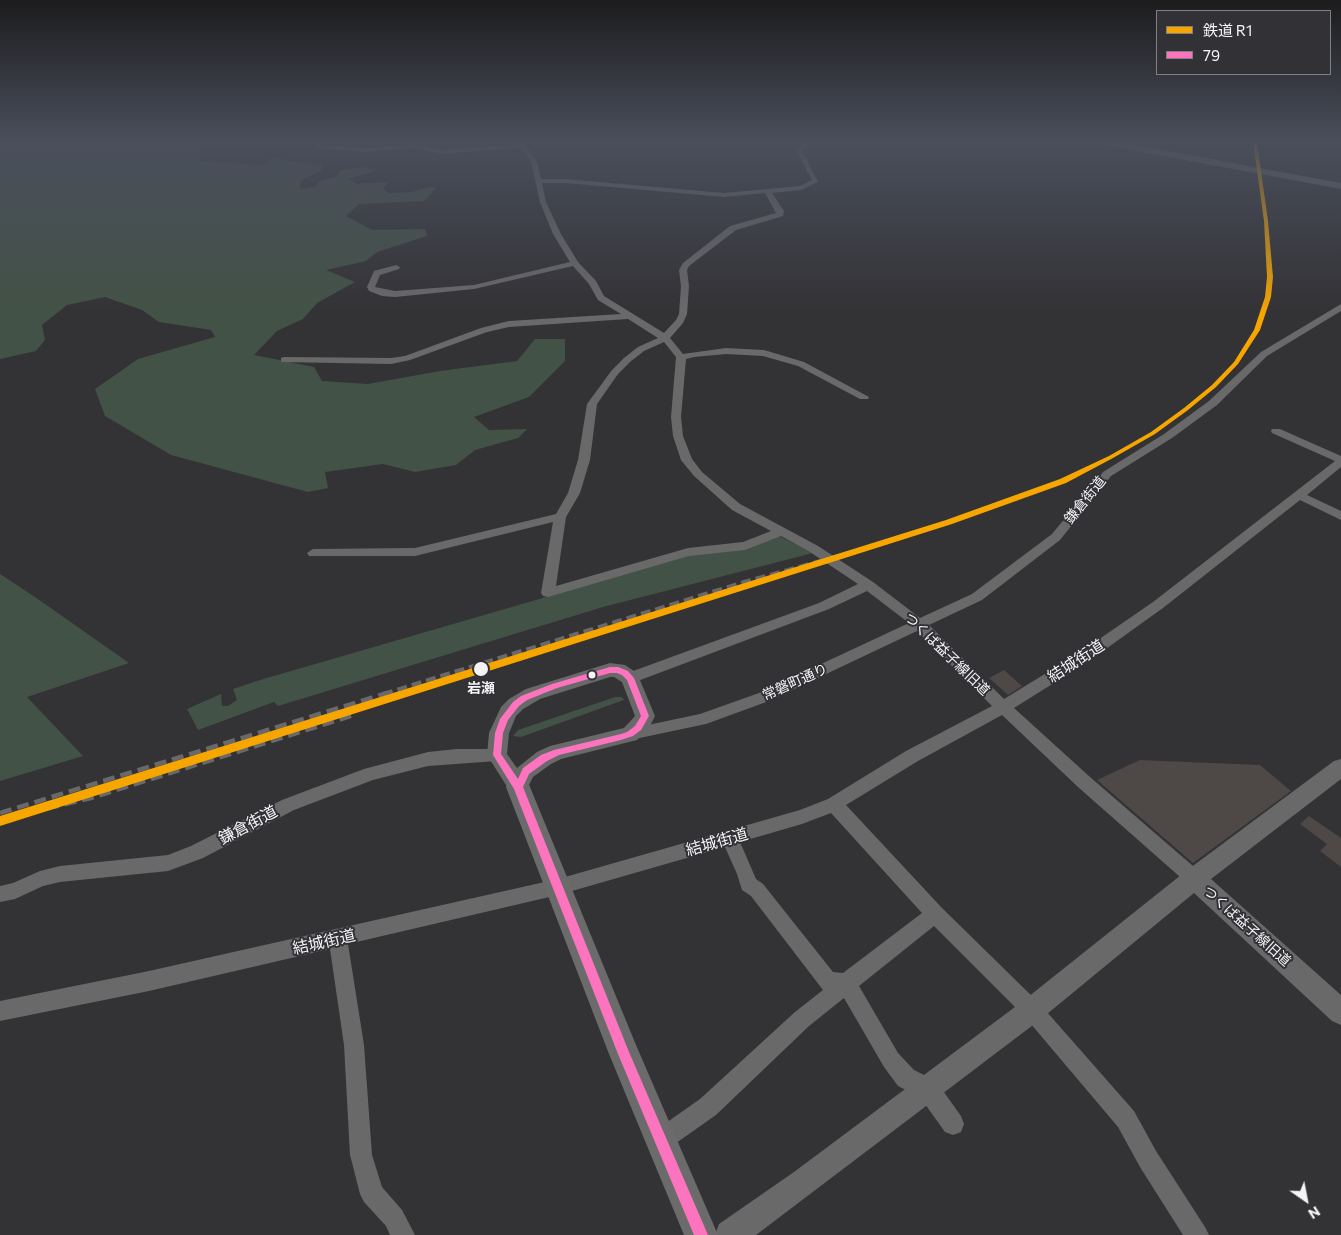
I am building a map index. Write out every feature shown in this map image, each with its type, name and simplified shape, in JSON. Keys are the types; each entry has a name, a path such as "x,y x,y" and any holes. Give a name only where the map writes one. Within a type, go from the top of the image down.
{"main road":[{"path":"518,788 624,1054 701,1235"}],"street":[{"path":"543,200 557,234 575,263 593,283 602,298 665,338 682,357 726,351 764,353 801,364 864,396"},
{"path":"773,200 780,210 780,214 733,228 686,265 684,270 683,314 680,321 665,338 641,349 627,360 615,372 592,404 584,460 574,493 560,517 548,593 688,552 745,546 780,532"},
{"path":"396,267 377,273 371,287 372,289 395,294 474,287 527,276 575,263"},
{"name":"鎌倉街道","path":"872,648 977,597 1056,537 1106,474 1168,436 1213,403 1264,354 1341,308"},
{"path":"284,360 391,361 407,358 484,330 509,324 631,316"},
{"name":"つくば益子線旧道","path":"682,357 676,417 680,447 698,474 736,508 814,549 868,585 920,624 1003,707 1084,782 1194,878 1341,1012"},
{"path":"1276,431 1341,461"},
{"name":"結城街道","path":"0,1011 149,981 338,939 558,887 730,839 802,817 834,804 912,756 1003,707 1084,657 1151,610 1341,461"},
{"path":"1298,495 1341,516"},
{"path":"313,553 415,552 560,517"},
{"path":"630,678 824,606 868,585"},
{"name":"常磐町通り","path":"653,722 700,720 764,696 872,648"},
{"path":"610,670 618,670 630,678 653,722 638,728 630,734 557,752 544,758 526,771 518,788 497,755 499,733 504,719 516,704 524,698 555,686 610,670"},
{"name":"鎌倉街道","path":"0,894 60,874 168,862 197,852 250,822 288,804 370,774 401,765 447,757 482,754 497,755"},
{"path":"730,1235 1032,1010 1194,878 1341,767"},
{"path":"834,804 935,914 1032,1010 1126,1120 1197,1235"},
{"path":"730,839 746,874 748,884 756,890 828,982 846,983"},
{"path":"660,1140 708,1106 802,1019 935,914"},
{"path":"338,939 354,1045 361,1156 372,1194 394,1218 403,1235"},
{"path":"846,983 890,1060 906,1078 928,1089 953,1124"}],"green space":[{"path":"0,200 425,200 359,204 346,216 372,230 425,229 427,236 377,252 366,261 326,270 355,282 317,303 303,319 277,331 254,355 314,367 322,381 368,384 440,371 517,361 535,339 565,339 565,361 529,397 474,417 489,430 527,429 518,438 475,450 456,465 415,472 383,464 325,472 328,488 308,492 171,455 105,416 95,389 138,359 215,337 211,330 159,322 142,310 105,297 67,305 42,325 45,340 36,351 0,359"},
{"path":"779,536 813,553 603,607 278,706 274,702 198,730 187,709 221,694 222,706 228,706 237,700 233,689 260,680 691,555"},
{"path":"0,574 129,663 27,697 83,756 0,781"},
{"path":"615,697 622,697 624,700 521,737 513,736 518,730"}],"building":[{"path":"1004,670 1022,686 1008,695 989,678"},
{"path":"1140,760 1260,765 1291,791 1193,863 1097,780"},
{"path":"1309,816 1341,838 1341,867 1320,851 1327,844 1300,824"}],"railway":[{"path":"383,694 744,582 860,550"},
{"path":"0,813 387,693"},
{"path":"12,817 91,798 354,715"}],"rail line":[{"name":"R1","path":"0,821 949,522 1063,481 1153,433 1214,386 1236,363 1257,330 1268,297 1270,277 1263,200"}],"transit line":[{"name":"79","path":"518,787 526,771 544,758 557,752 621,737 630,734 638,728 645,716 630,678 625,673 618,670 610,670 555,686 524,698 516,704 504,719 499,733 497,755 518,787 624,1054 701,1235"}],"place":[{"name":"岩瀬","path":"481,669"}]}
